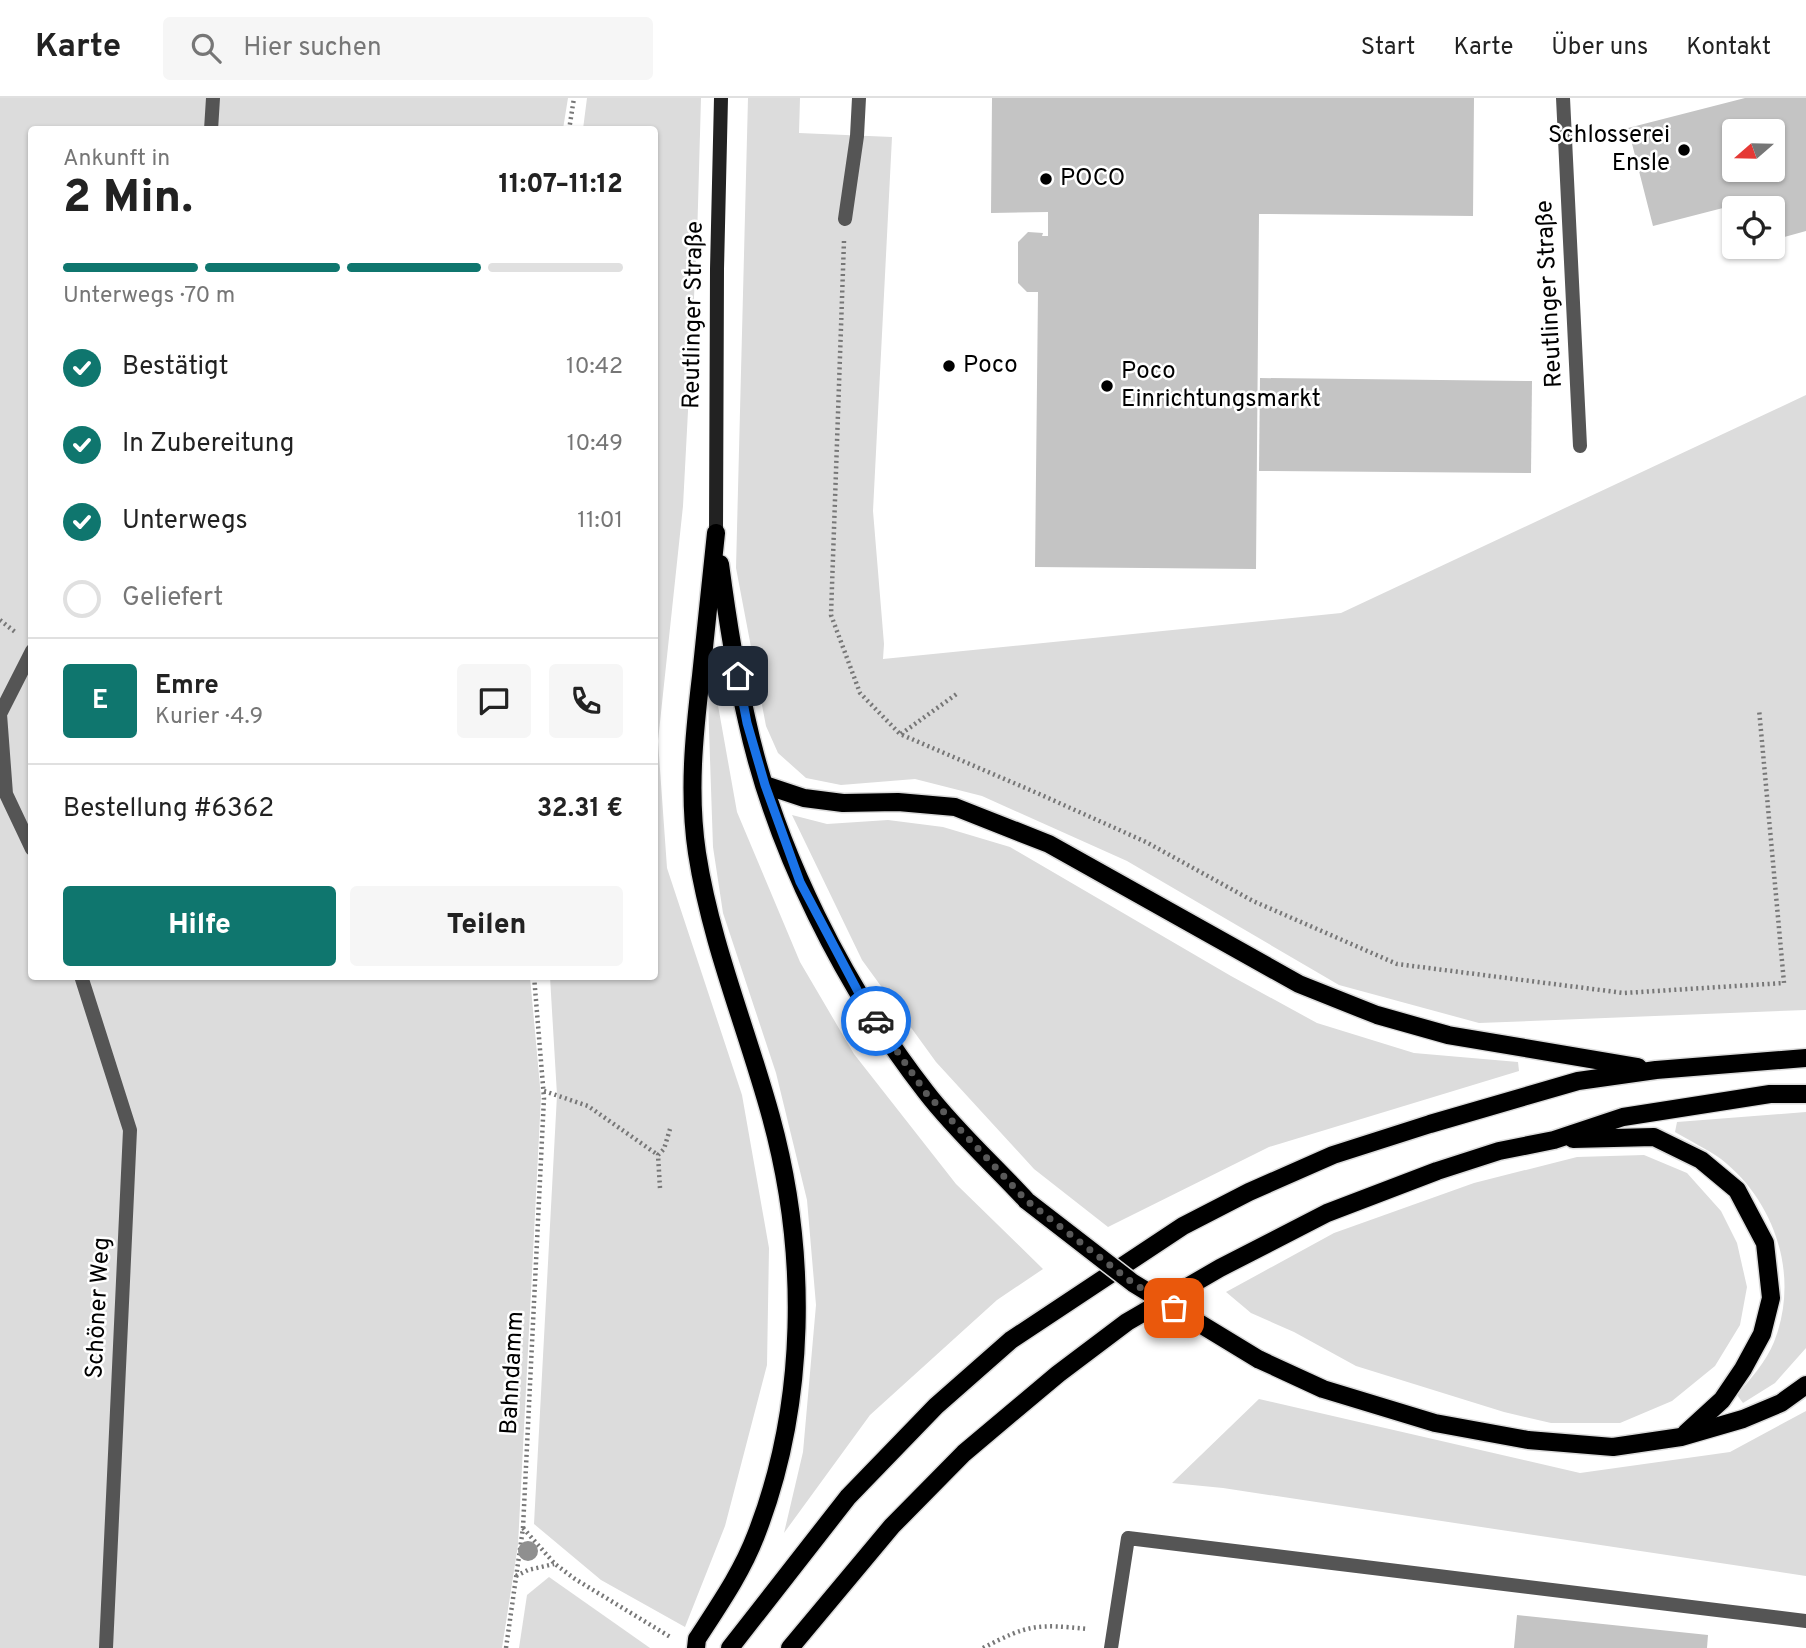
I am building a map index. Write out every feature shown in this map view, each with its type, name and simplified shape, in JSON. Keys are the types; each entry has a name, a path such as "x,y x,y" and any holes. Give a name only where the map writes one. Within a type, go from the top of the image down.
{"main road":[{"name":"Reutlinger Straße","path":"716,533 721,98"},
{"path":"716,533 731,643 747,723 765,785 800,882 863,1001 926,1093 1027,1201 1133,1283 1258,1359 1322,1389 1435,1423 1528,1440 1614,1447 1681,1437 1744,1419 1781,1403 1806,1385"},
{"path":"696,1648 698,1639 741,1570 770,1494 783,1441 791,1391 797,1304 795,1247 786,1183 764,1093 716,944 696,849 692,753 716,533"},
{"path":"765,785 804,798 843,803 898,802 955,807 1049,844 1299,984 1377,1015 1448,1035 1656,1070"},
{"path":"730,1648 848,1497 936,1406 1011,1340 1183,1226 1249,1192 1345,1152 1578,1081 1656,1070 1806,1058"},
{"path":"790,1648 891,1526 964,1453 1058,1374 1127,1322 1220,1268 1326,1213 1499,1151 1554,1140 1623,1117 1770,1094 1806,1094"},
{"path":"1554,1140 1654,1138 1701,1160 1737,1190 1765,1243 1771,1298 1762,1334 1722,1400 1681,1437"}],"street":[{"path":"211,126 213,98"},
{"path":"845,219 857,136 859,98"},
{"name":"Reutlinger Straße","path":"1563,98 1580,446"},
{"path":"28,659 0,714 6,794 28,841"},
{"name":"Schöner Weg","path":"82,980 130,1130 106,1648"},
{"path":"1111,1648 1128,1538 1806,1620"}],"path":[{"path":"570,126 574,98"},
{"path":"845,219 832,519 831,614 860,693 900,734 1122,831 1253,901 1397,964 1623,993 1784,983 1759,709"},
{"path":"900,734 958,693"},
{"name":"Bahndamm","path":"506,1648 523,1528 544,1098 534,980"},
{"path":"544,1091 588,1106 658,1155 660,1188"},
{"path":"658,1155 664,1149 670,1129"},
{"path":"523,1528 555,1564 575,1579 677,1642"},
{"path":"516,1576 528,1570 555,1564"},
{"path":"982,1648 1018,1630 1042,1625 1113,1631"}],"shaded area":[{"path":"0,98 568,98 563,126 28,126 28,980 530,980 541,1097 518,1545 502,1648 0,1648"},
{"path":"587,98 701,98 697,240 683,506 658,741 658,126 583,126"},
{"path":"748,98 800,98 799,133 892,137 873,511 883,659 1341,613 1806,395 1806,1010 1479,1023 1339,985 1127,861 982,796 915,779 841,785 806,778 778,753 766,726 736,568"},
{"path":"711,666 737,812 800,962 854,1054 956,1184 1043,1269 997,1300 870,1415 784,1533 803,1452 816,1305 807,1200 776,1073 723,913 713,847 708,700"},
{"path":"658,741 667,868 742,1095 769,1248 767,1365 725,1526 685,1627 601,1580 534,1524 557,1095 550,980 658,980"},
{"path":"792,815 827,824 888,820 943,827 1010,847 1317,1023 1414,1053 1518,1062 1519,1071 1269,1147 1108,1227 1034,1169 936,1062 862,960"},
{"path":"1806,1112 1806,1348 1775,1383 1743,1403 1737,1395 1767,1356 1781,1317 1783,1267 1778,1242 1769,1219 1740,1177 1721,1159 1675,1132 1677,1122"},
{"path":"1644,1155 1687,1173 1721,1211 1737,1243 1747,1287 1740,1325 1715,1366 1672,1401 1620,1423 1551,1423 1504,1412 1356,1366 1294,1332 1251,1313 1226,1292 1334,1233 1474,1183 1577,1157"},
{"path":"1259,1399 1580,1473 1730,1452 1806,1411 1806,1576 1223,1488 1172,1483"},
{"path":"549,1577 650,1648 519,1648 527,1595"}],"building":[{"path":"992,98 1474,98 1473,216 1259,214 1256,569 1035,567 1038,292 1027,292 1018,283 1018,242 1028,232 1048,236 1048,212 991,213"},
{"name":"Schlosserei Ensle","path":"1745,98 1806,98 1806,231 1785,237 1785,196 1722,196 1722,208 1653,226 1628,128"},
{"path":"1260,378 1532,381 1531,473 1259,471"},
{"path":"1517,1615 1708,1635 1707,1648 1514,1648"}],"way so far":[{"path":"876,1021 926,1093 1027,1201 1133,1283 1174,1308"}],"place":[{"name":"Schlosserei Ensle","path":"1684,150"},
{"name":"POCO","path":"1046,179"},
{"name":"Poco","path":"949,366"},
{"name":"Poco Einrichtungsmarkt","path":"1107,386"}],"route":[{"path":"738,676 747,723 765,785 800,882 876,1021"}]}
